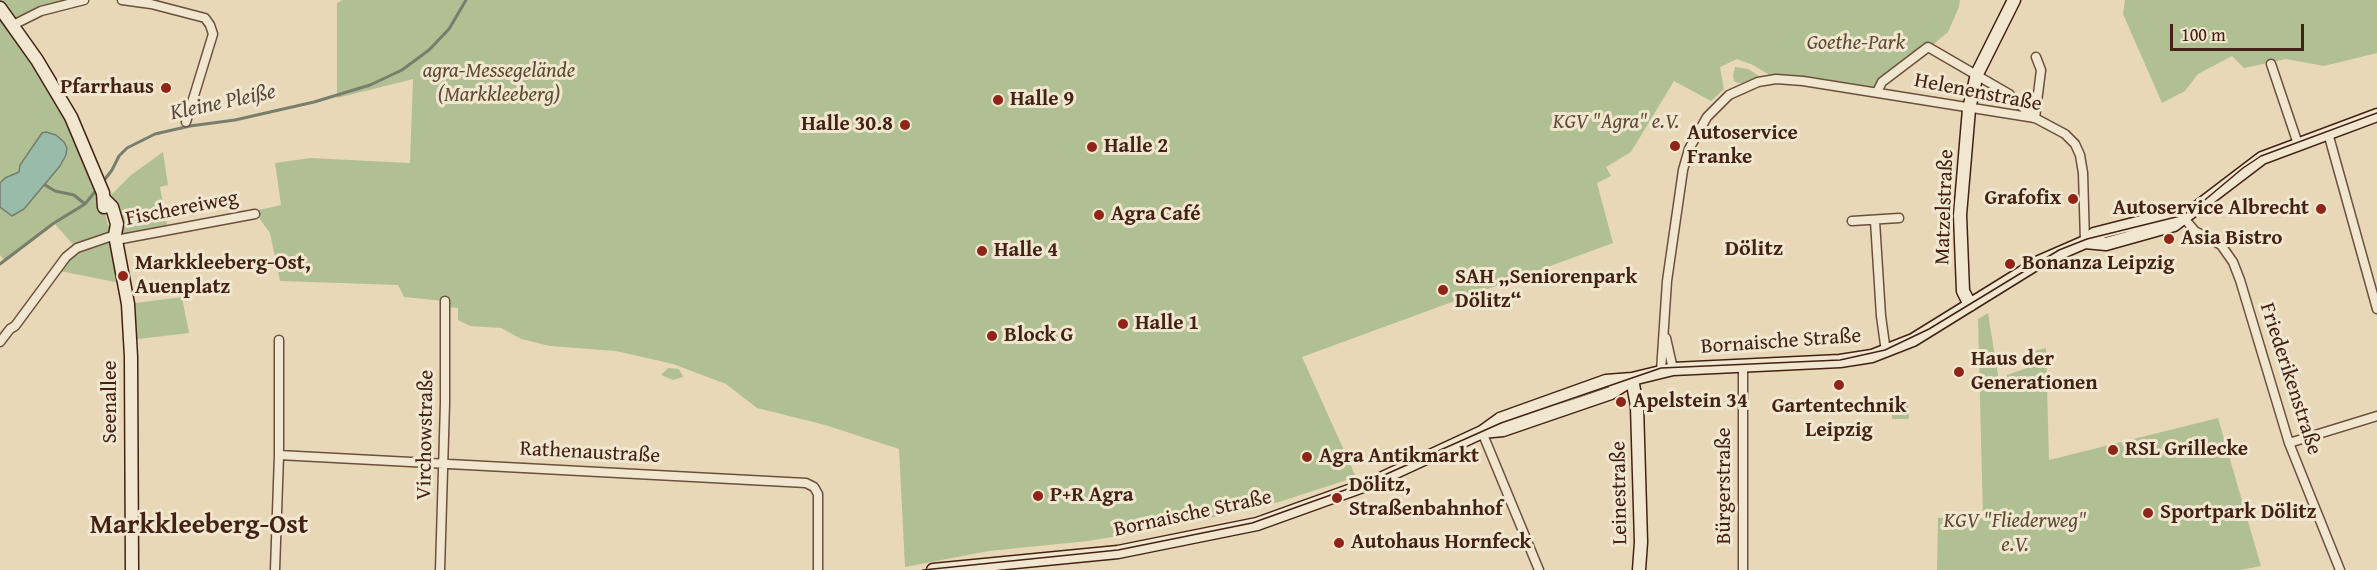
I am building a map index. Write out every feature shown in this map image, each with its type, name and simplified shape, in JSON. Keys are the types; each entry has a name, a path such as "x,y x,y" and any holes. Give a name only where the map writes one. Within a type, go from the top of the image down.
{"main road":[{"name":"Matzelstraße","path":"1970,306 1963,291 1960,224 1969,109 1977,74 2014,0"},
{"name":"Seenallee","path":"0,8 71,117 104,196 112,207 117,224 116,238 128,304 131,357 132,570"},
{"name":"Bornaische Straße","path":"933,570 982,568 1110,553 1253,525 1374,482 1482,432 1500,418 1606,381 1632,379 1667,370 1840,362 1886,352 1922,335 2039,262 2085,242 2096,245 2106,244 2174,225 2262,158 2377,115"},
{"name":"Leinestraße","path":"1632,379 1637,406 1641,542 1639,570"}],"street":[{"path":"13,25 41,11 84,0"},
{"path":"122,0 151,4 205,18 210,25 213,34 186,122"},
{"path":"1877,92 1882,82 1928,47 2009,94 2035,118"},
{"path":"2035,118 2041,70 2036,57"},
{"path":"2271,64 2298,144"},
{"name":"Helenenstraße","path":"1667,370 1662,330 1668,269 1683,170 1689,149 1707,117 1730,95 1758,82 1776,79 1803,81 2035,118 2065,134 2075,144 2080,155 2083,172 2085,242"},
{"path":"2328,133 2377,309"},
{"name":"Fischereiweg","path":"0,342 15,326 55,270 77,248 116,238 255,214"},
{"name":"Friederikenstraße","path":"2182,217 2195,231 2221,245 2233,262 2289,443 2340,570"},
{"path":"1852,221 1899,218"},
{"path":"1875,221 1881,316 1886,352"},
{"name":"Virchowstraße","path":"440,570 445,301"},
{"path":"275,570 279,455 279,339"},
{"name":"Bürgerstraße","path":"1743,366 1743,570"},
{"path":"2289,443 2377,416"},
{"path":"1482,432 1539,570"},
{"name":"Rathenaustraße","path":"279,455 810,484 818,494 818,570"}],"green space":[{"path":"0,0 84,0 13,24 37,60 106,200 131,175 163,152 168,185 160,187 168,230 116,240 125,284 55,270 76,248 54,223 4,260 0,255","holes":["112,207 115,234 108,225 104,208"]},
{"path":"343,0 1960,0 1948,32 1877,92 1776,79 1753,65 1737,59 1720,67 1724,89 1711,101 1674,81 1631,152 1606,167 1611,176 1597,183 1613,243 1302,357 1356,477 1279,502 1131,534 1088,541 989,551 905,567 899,449 825,425 757,408 726,384 673,364 616,351 550,346 521,339 501,328 470,326 458,320 458,308 445,307 444,301 404,297 398,285 280,281 270,233 254,211 281,205 275,163 310,158 410,163 413,79 337,98 337,3"},
{"path":"2125,0 2377,0 2377,53 2324,66 2286,59 2244,68 2232,56 2198,74 2185,91 2162,103 2123,14"},
{"path":"1735,67 1748,69 1759,76 1738,83 1734,81"},
{"path":"182,297 189,333 130,340 128,304"},
{"name":"KGV \"Fliederweg\" e.V.","path":"1988,313 1999,381 2007,381 2007,375 2027,368 2026,353 2046,348 2049,460 2218,418 2261,566 2241,570 1937,570 1938,518 1983,518 1978,319"},
{"path":"668,368 679,369 683,377 673,380 661,375"},
{"path":"1908,402 1909,419 1892,419 1891,403"}],"shaded area":[{"path":"42,133 56,135 64,142 67,148 66,155 60,166 24,209 12,216 0,207 0,183 5,178 19,172 20,165"}],"waterway":[{"name":"Kleine Pleiße","path":"102,183 119,156 127,148 155,134 190,126 235,120 314,102 370,85 402,70 429,50 449,29 466,0"},
{"path":"45,185 55,191 74,195 85,204"},
{"name":"Kleine Pleiße","path":"0,264 54,223 85,204 98,188"}],"tram line":[{"path":"923,570 1118,550 1252,523 1373,480 1501,423 1661,368 1840,360 1885,350 1929,329 2059,250 2087,239 2180,216 2194,209 2261,156 2377,113"}],"place":[{"name":"Pfarrhaus","path":"166,88"},
{"name":"Halle 9","path":"998,100"},
{"name":"Halle 30.8","path":"905,125"},
{"name":"Autoservice Franke","path":"1675,146"},
{"name":"Halle 2","path":"1092,147"},
{"name":"Grafofix","path":"2073,199"},
{"name":"Autoservice Albrecht","path":"2321,209"},
{"name":"Agra Café","path":"1099,215"},
{"name":"Asia Bistro","path":"2169,239"},
{"name":"Halle 4","path":"982,251"},
{"name":"Bonanza Leipzig","path":"2010,264"},
{"name":"Markkleeberg-Ost, Auenplatz","path":"123,276"},
{"name":"SAH „Seniorenpark Dölitz“","path":"1443,290"},
{"name":"Halle 1","path":"1123,324"},
{"name":"Block G","path":"992,336"},
{"name":"Haus der Generationen","path":"1959,372"},
{"name":"Gartentechnik Leipzig","path":"1839,385"},
{"name":"Apelstein 34","path":"1621,402"},
{"name":"RSL Grillecke","path":"2113,450"},
{"name":"Agra Antikmarkt","path":"1307,457"},
{"name":"P+R Agra","path":"1038,496"},
{"name":"Dölitz, Straßenbahnhof","path":"1337,498"},
{"name":"Sportpark Dölitz","path":"2148,513"},
{"name":"Autohaus Hornfeck","path":"1339,543"}],"district":[{"name":"Dölitz","path":"1754,249"},
{"name":"Markkleeberg-Ost","path":"199,526"}],"park label":[{"name":"Goethe-Park","path":"1856,44"},
{"name":"agra-Messegelände (Markkleeberg)","path":"499,84"},
{"name":"KGV \"Agra\" e.V.","path":"1616,123"}]}
